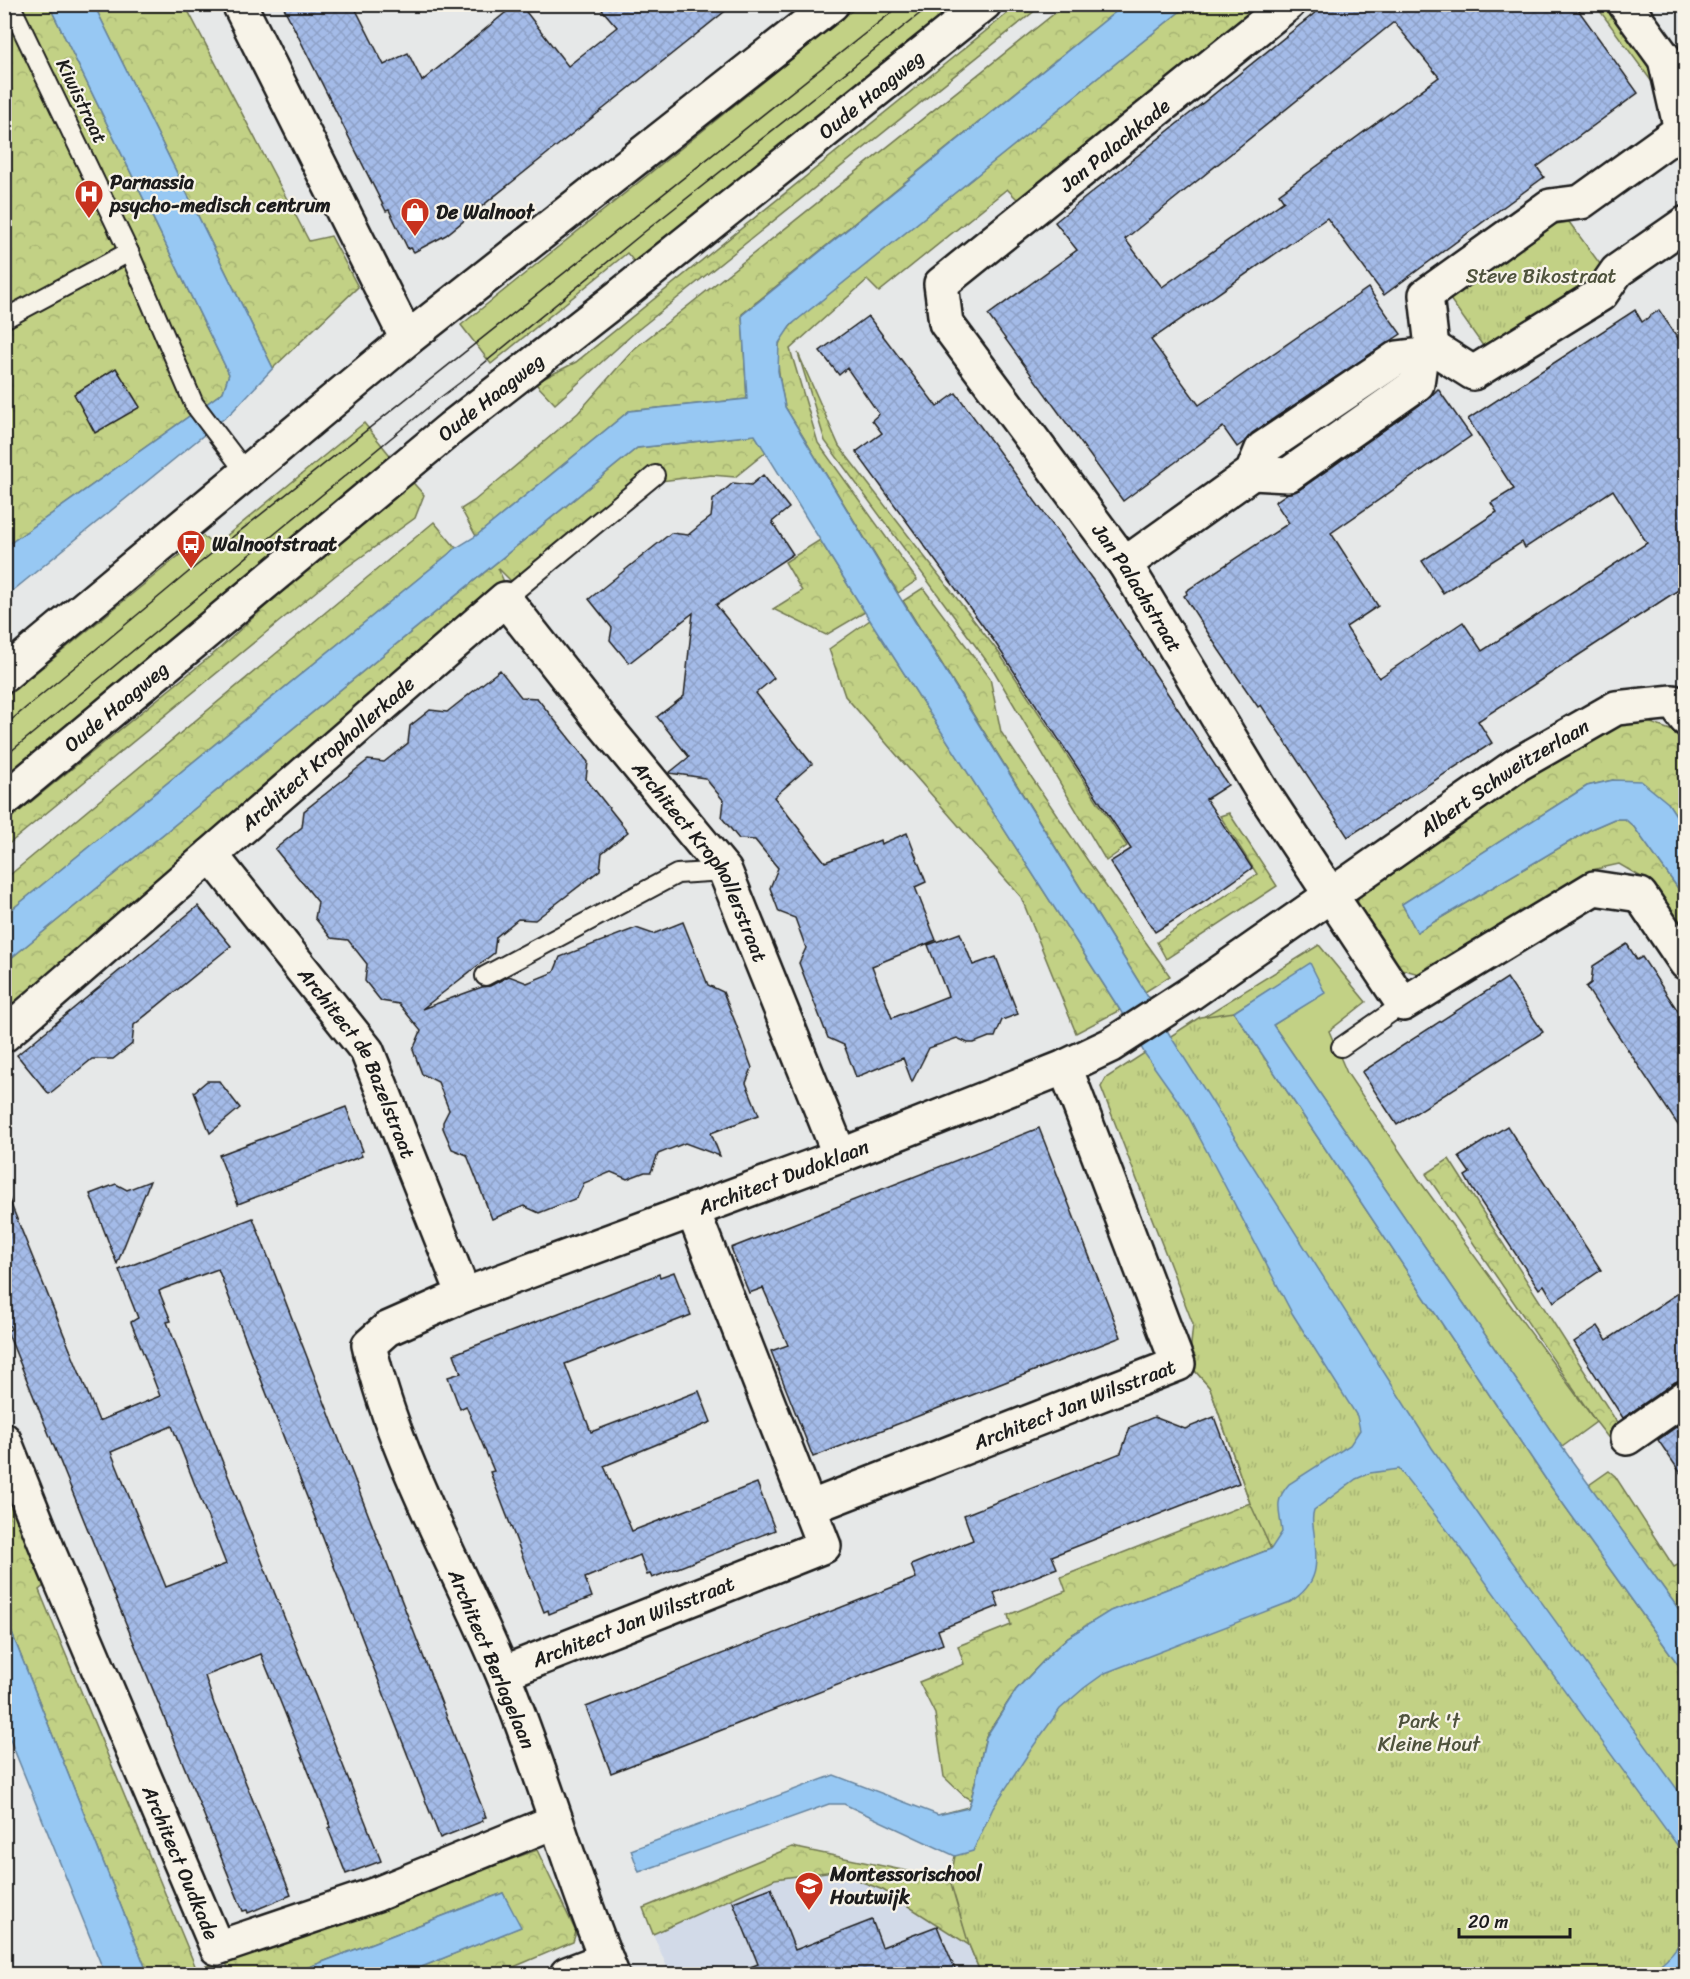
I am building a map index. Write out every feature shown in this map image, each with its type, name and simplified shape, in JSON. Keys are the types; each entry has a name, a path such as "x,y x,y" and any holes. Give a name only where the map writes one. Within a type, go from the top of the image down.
{"street":[{"path":"239,4 407,339"},
{"path":"4,675 407,339 832,4"},
{"name":"Oude Haagweg","path":"4,800 451,428 984,4"},
{"name":"Jan Palachkade","path":"941,284 1288,4"},
{"path":"1426,351 1426,295 1550,206 1581,201 1683,133 1665,59 1625,4"},
{"path":"1125,564 1252,473 1263,449 1397,358 1426,351 1473,373 1601,294 1617,271 1686,223"},
{"name":"Jan Palachstraat","path":"941,284 946,323 1125,564 1257,782 1330,897"},
{"name":"Architect Krophollerkade","path":"4,1035 505,599"},
{"name":"Architect Krophollerstraat","path":"505,599 598,717 725,871 840,1156"},
{"name":"Albert Schweitzerlaan","path":"1178,1001 1518,765 1616,708 1673,702 1686,719"},
{"name":"Architect de Bazelstraat","path":"211,855 367,1051 464,1295"},
{"path":"1330,897 1403,1004 1594,888 1640,896 1686,963"},
{"name":"Architect Dudoklaan","path":"369,1345 387,1329 464,1295 840,1156 1065,1067 1111,1045 1178,1001"},
{"name":"Architect Jan Wilsstraat","path":"809,1509 1178,1364 1065,1067"},
{"name":"Architect Jan Wilsstraat","path":"502,1673 824,1546 693,1211"},
{"name":"Architect Berlagelaan","path":"369,1345 376,1376 416,1483 502,1673 609,1967"},
{"path":"1627,1438 1686,1397"},
{"name":"Architect Oudkade","path":"4,1440 50,1556 217,1948 377,1894 556,1821"},
{"path":"567,1974 609,1967"}],"lane":[{"name":"Kiwistraat","path":"10,4 129,252 194,404 247,474"},
{"path":"4,319 129,252"},
{"name":"Architect Krophollerkade","path":"505,599 655,475"},
{"path":"485,976 677,874 725,871"},
{"path":"1341,1047 1403,1004"}],"shaded area":[{"name":"Montessorischool Houtwijk","path":"834,1871 883,1890 969,1945 981,1974 670,1974 653,1934 775,1879"}],"green space":[{"name":"Parnassia psycho-medisch centrum","path":"4,5 49,5 229,374 223,392 5,547"},
{"path":"94,5 185,5 309,241 331,236 358,287 273,368"},
{"path":"859,5 960,5 636,264 627,253 491,364 461,325"},
{"path":"1018,5 1042,5 634,333 555,404 535,383 576,362"},
{"path":"1065,5 1124,5 742,314 747,399 629,411 476,536 461,509 474,501 578,413 634,349"},
{"path":"1188,5 1275,5 1024,206 1007,189 879,292 867,280 790,349 818,443 917,580 898,593 785,407 778,364 780,342 787,330 802,315"},
{"path":"1609,5 1665,72 1652,82 1600,11"},
{"name":"Steve Bikostraat","path":"1569,222 1603,268 1582,307 1495,363 1443,289 1525,229"},
{"path":"798,353 839,446 999,653 1127,846 1106,861 994,671 825,441"},
{"path":"364,423 393,459 5,780 5,698 203,536 214,546"},
{"path":"755,435 766,452 735,477 711,475 643,483 515,585 498,568 510,596 5,1020 5,963 637,448"},
{"path":"407,476 424,495 415,518 336,575 5,847 5,823 218,650"},
{"path":"434,522 456,548 5,915 5,879"},
{"path":"820,540 865,612 826,635 773,609 802,591 785,562"},
{"path":"923,588 990,678 1001,732 1088,861 1170,976 1145,992 903,601"},
{"path":"870,620 1120,1010 1076,1033 1021,897 845,696 829,649"},
{"path":"1643,720 1670,730 1685,742 1685,829 1668,803 1613,780 1587,786 1402,904 1417,932 1591,829 1614,819 1625,819 1634,827 1685,898 1685,942 1643,878 1619,864 1592,870 1426,976 1394,967 1356,907 1362,885 1602,726"},
{"path":"1229,813 1277,886 1166,959 1157,942 1257,874 1220,816"},
{"path":"1319,945 1366,1002 1329,1031 1347,1073 1419,1180 1596,1422 1562,1447 1273,1025 1324,993 1310,964 1234,1012 1535,1464 1484,1498 1533,1566 1561,1546 1540,1517 1561,1502 1685,1674 1685,1800 1432,1448 1171,1037"},
{"name":"Park 't Kleine Hout","path":"1234,1012 1549,1484 1685,1674 1685,1974 981,1974 969,1945 950,1881 955,1856 938,1815 968,1807 986,1737 1016,1690 1068,1637 1111,1611 1271,1549 1250,1503 1210,1388 1189,1364 1193,1324 1101,1087 1106,1078 1200,1017"},
{"path":"1449,1159 1627,1438 1614,1445 1596,1422 1426,1174"},
{"path":"1196,1352 1209,1387 1189,1364"},
{"path":"1213,1397 1271,1549 1111,1611 1068,1637 1016,1690 986,1736 971,1800 964,1796 944,1777 935,1714 919,1682 964,1664 958,1646 1011,1625 1008,1615 1066,1591 1061,1577 1250,1503"},
{"path":"4,1463 53,1578 39,1590 196,1968 216,1964 219,1974 148,1974 5,1616"},
{"path":"1609,1471 1615,1476 1674,1567 1685,1561 1685,1618 1589,1485"},
{"path":"792,1847 950,1880 969,1876 981,1974 969,1945 883,1890 834,1871 775,1879 653,1934 643,1908"},
{"path":"537,1850 576,1932 573,1942 497,1974 404,1974 520,1927 503,1893 291,1974 229,1974 226,1961"}],"water":[{"path":"49,5 94,5 273,368 232,412 5,597 5,547 223,392 229,374"},
{"path":"1124,5 1188,5 791,325 779,343 778,371 785,407 1171,1037 1432,1448 1685,1800 1685,1859 1683,1853 1461,1548 1399,1469 1370,1473 1356,1479 1314,1510 1312,1521 1316,1564 1307,1588 1300,1595 1290,1602 1105,1673 1060,1709 993,1808 973,1851 955,1856 844,1804 829,1804 639,1872 631,1850 834,1775 938,1815 968,1808 986,1737 1016,1690 1053,1651 1068,1637 1110,1611 1271,1549 1282,1532 1279,1502 1284,1490 1289,1484 1350,1445 1360,1430 1357,1416 1292,1313 1186,1112 1145,1054 1120,1010 866,614 755,435 637,448 5,963 5,915 456,548 476,536 629,411 747,399 742,315"},
{"path":"1613,780 1641,781 1668,803 1685,829 1685,898 1634,827 1625,819 1614,819 1591,829 1417,932 1402,904 1587,786"},
{"path":"1310,963 1325,993 1273,1025 1562,1447 1685,1618 1685,1674 1549,1484 1234,1012"},
{"path":"5,1616 148,1974 105,1974 5,1727"},
{"path":"503,1893 521,1927 404,1974 291,1974"},
{"path":"1685,1934 1685,1974 1644,1974 1657,1967 1668,1957"}],"building":[{"path":"282,4 353,4 384,65 408,53 422,81 516,4 520,4 568,66 617,27 597,4 734,4 446,235 414,252 411,248 408,249 389,210 386,211"},
{"path":"1326,4 1574,4 1638,93 1537,167 1544,177 1384,295 1327,218 1151,340 1199,405 1368,288 1401,334 1252,433 1237,447 1223,427 1123,501 988,315 1077,250 1055,222","holes":["1394,22 1439,77 1279,194 1284,201 1162,287 1125,239"]},
{"path":"1635,310 1642,322 1659,310 1686,350 1686,585 1478,721 1492,743 1348,837 1261,705 1258,707 1219,650 1184,596 1187,594 1186,591 1289,523 1275,502 1288,493 1299,490 1428,399 1438,389 1471,436 1331,533 1378,606 1346,627 1379,678 1463,622 1482,651 1647,543 1613,490 1525,548 1522,542 1443,593 1422,561 1497,512 1491,503 1514,489 1468,419"},
{"path":"868,316 937,407 956,393 1095,583 1228,785 1206,799 1252,868 1204,902 1155,932 1110,862 1131,849 994,641 856,452 882,433 872,420 879,414 847,368 839,375 820,351"},
{"path":"116,368 140,407 95,433 74,394"},
{"path":"763,475 789,508 772,522 793,554 716,605 774,678 756,693 812,764 774,797 825,862 880,840 881,844 907,833 926,882 915,887 936,940 872,966 892,1018 948,996 928,945 960,933 973,965 996,957 1018,1014 1002,1020 995,1037 974,1043 957,1038 929,1048 912,1082 903,1058 856,1077 844,1045 828,1038 799,963 806,948 795,918 779,912 770,888 778,868 755,840 739,839 722,818 724,801 705,778 669,773 689,757 657,717 684,696 693,613 629,663 610,640 612,628 589,599 671,533 688,535 711,517 713,500 733,483 751,485"},
{"path":"500,670 521,697 537,698 588,762 586,779 628,832 602,853 600,870 535,920 518,919 496,937 494,953 422,1009 490,986 509,976 527,983 554,972 560,957 636,928 653,934 683,922 708,985 723,992 736,1024 752,1068 746,1083 759,1115 711,1133 720,1156 685,1143 658,1154 651,1172 627,1179 611,1172 584,1183 577,1198 539,1213 524,1206 492,1219 467,1155 452,1149 443,1128 443,1122 449,1110 438,1082 422,1074 413,1050 421,1031 399,1004 381,1001 365,981 367,964 348,940 331,938 315,918 318,902 275,849 302,827 304,811 368,760 384,762 408,743 410,726 430,710 447,712"},
{"path":"198,906 231,946 134,1025 132,1044 113,1059 92,1059 49,1094 17,1055"},
{"path":"1627,944 1637,960 1642,957 1686,1023 1686,1137 1586,987 1591,983 1593,966"},
{"path":"1507,978 1543,1032 1397,1125 1362,1072"},
{"path":"207,1081 219,1081 240,1108 210,1133 194,1092"},
{"path":"346,1107 363,1151 360,1152 362,1156 238,1204 219,1155"},
{"path":"1507,1126 1601,1270 1554,1302 1544,1285 1539,1289 1473,1190 1465,1176 1470,1173 1459,1157"},
{"path":"1039,1128 1121,1337 813,1457 771,1351 788,1345 763,1288 749,1293 731,1248"},
{"path":"150,1181 117,1264 90,1194 116,1184 127,1190"},
{"path":"4,1192 6,1192 99,1421 160,1396 131,1322 138,1318 119,1270 253,1218 486,1817 482,1818 483,1821 440,1838 218,1269 163,1289 159,1291 171,1321 167,1322 381,1861 346,1874 328,1828 331,1827 261,1654 205,1676 214,1704 291,1895 248,1913 247,1910 243,1911 7,1331 11,1329 4,1313","holes":["172,1426 226,1564 166,1587 111,1452"]},
{"path":"674,1272 691,1315 565,1364 591,1432 699,1391 711,1422 604,1466 632,1531 757,1483 775,1530 652,1578 650,1574 647,1575 640,1555 585,1578 592,1597 549,1614 548,1610 544,1612 490,1472 494,1471 466,1406 460,1409 448,1377 461,1373 454,1354 659,1274 660,1277"},
{"path":"1686,1288 1686,1378 1675,1382 1623,1418 1574,1342 1598,1326 1607,1340"},
{"path":"1154,1417 1185,1429 1214,1417 1239,1483 1052,1556 1057,1568 994,1593 999,1606 938,1630 943,1644 611,1773 586,1707 916,1578 911,1565 973,1540 964,1515 1121,1453 1130,1427"},
{"path":"1686,1420 1686,1481 1658,1440"},
{"path":"771,1888 795,1950 872,1920 882,1947 937,1926 957,1974 737,1974 737,1972 758,1964 733,1902"}],"tram line":[{"path":"4,726 191,570 902,4"},
{"path":"4,757 437,400 932,4"}],"place":[{"name":"Parnassia psycho-medisch centrum","path":"89,220"},
{"name":"De Walnoot","path":"415,238"},
{"name":"Walnootstraat","path":"191,570"},
{"name":"Montessorischool Houtwijk","path":"809,1912"}]}
